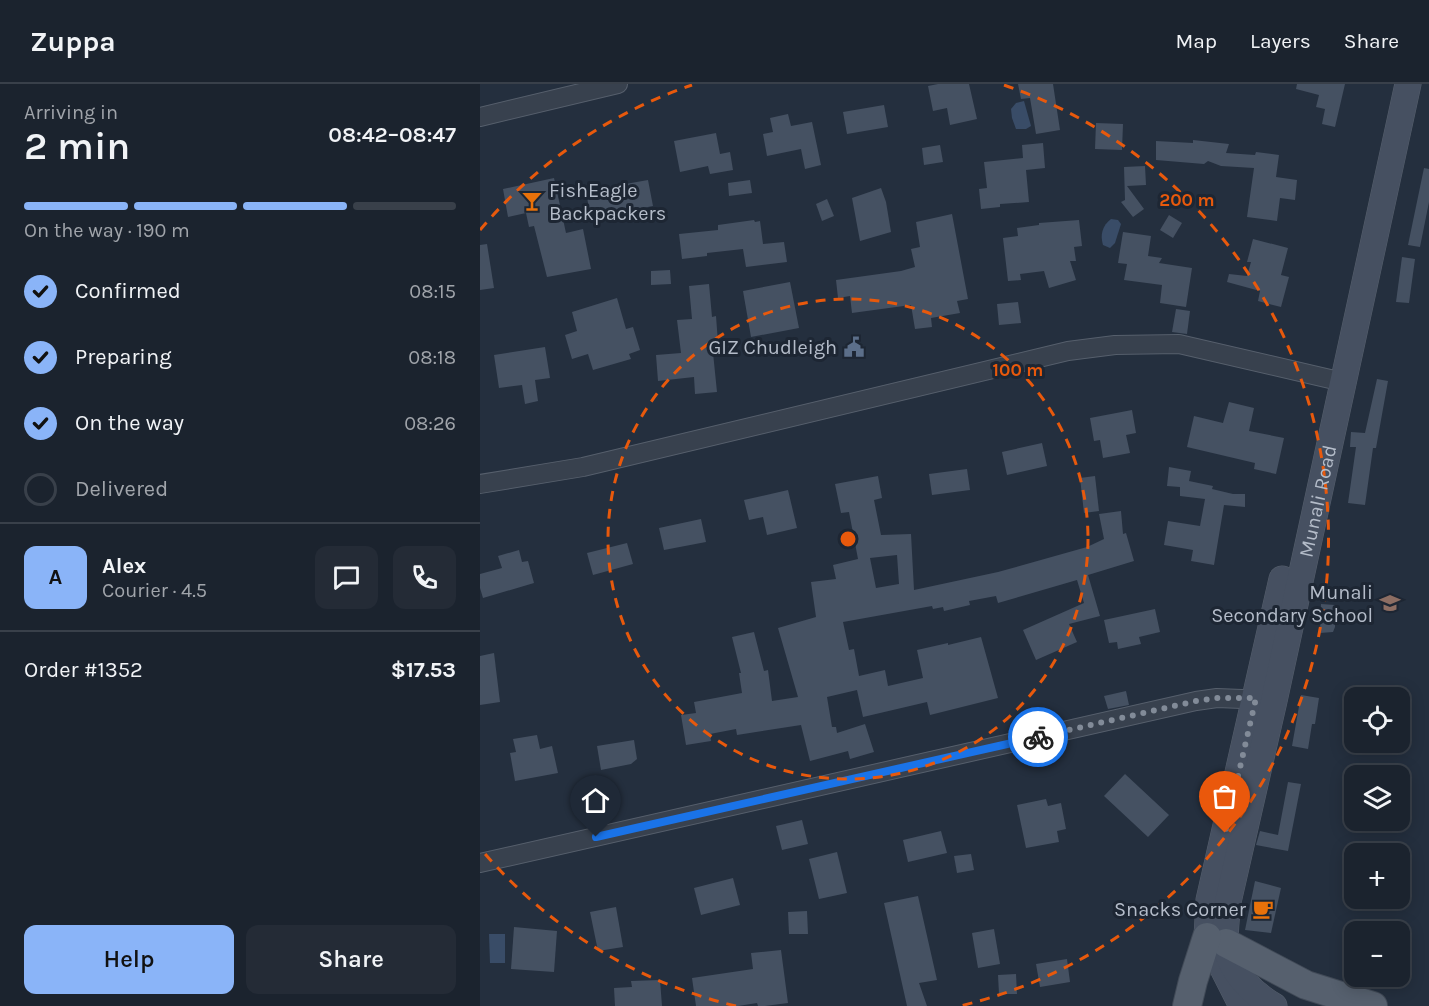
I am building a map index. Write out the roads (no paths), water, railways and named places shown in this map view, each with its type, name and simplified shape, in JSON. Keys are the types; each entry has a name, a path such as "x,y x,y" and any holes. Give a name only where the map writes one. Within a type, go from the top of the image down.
{"main road":[{"name":"Munali Road","path":"1335,380 1390,84"},
{"name":"Munali Road","path":"1242,1006 1214,936 1228,902 1265,699 1335,380 1408,84"},
{"name":"Munali Road","path":"1214,936 1226,948 1239,974 1257,996 1274,1006"},
{"path":"1187,1006 1193,981 1214,936 1306,985 1373,1006"}],"street":[{"path":"480,117 560,91 618,84"},
{"path":"480,484 583,467 1068,351 1115,345 1179,344 1335,380"},
{"path":"480,863 1196,701 1217,698 1265,699"}],"water":[{"path":"1024,101 1031,126 1026,129 1016,129 1011,109 1016,103"},
{"path":"1111,219 1118,220 1121,224 1115,243 1110,248 1103,245 1102,231"},
{"path":"489,934 505,934 505,963 490,963"}],"place":[{"name":"FishEagle Backpackers","path":"532,201"},
{"name":"GIZ Chudleigh","path":"854,347"},
{"name":"Munali Secondary School","path":"1390,603"},
{"name":"Snacks Corner","path":"1263,909"}]}
